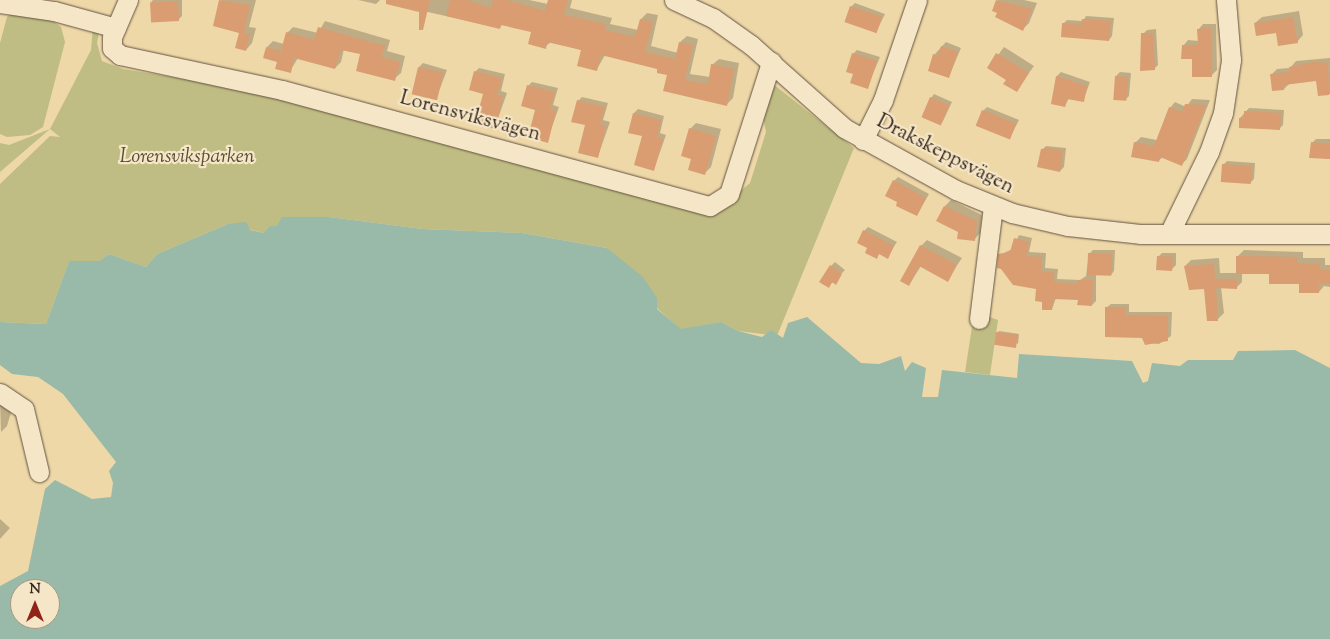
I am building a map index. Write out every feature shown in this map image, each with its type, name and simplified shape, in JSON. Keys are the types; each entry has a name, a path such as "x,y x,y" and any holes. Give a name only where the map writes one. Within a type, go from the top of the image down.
{"street":[{"name":"Lorensviksvägen","path":"128,0 116,28 112,48 120,55 282,90 710,206 729,194 771,62"},
{"name":"Drakskeppsvägen","path":"674,0 713,18 771,62 824,113 863,140 994,207 1068,226 1140,234 1330,234"},
{"path":"863,140 883,100 917,0"},
{"path":"1169,234 1208,152 1223,112 1231,60 1226,0"},
{"path":"0,3 54,11 116,28"},
{"path":"979,319 994,207"},
{"path":"0,393 24,409 39,472"}],"green space":[{"path":"13,12 53,21 61,27 65,42 43,127 30,135 7,137 0,134 0,43 7,17"},
{"name":"Lorensviksparken","path":"93,26 100,28 97,43 102,61 123,69 258,91 710,216 750,183 766,132 763,117 773,84 854,148 777,336 738,331 721,322 681,330 657,308 607,248 522,233 423,229 329,217 277,226 264,233 228,224 157,254 146,267 109,254 99,261 69,261 46,324 0,322 0,184 50,136 60,137 50,129 91,50"},
{"path":"50,129 0,172 0,143 9,145"},
{"path":"991,205 981,314 998,320 990,375 965,372"}],"shaded area":[{"path":"282,217 329,217 423,229 522,233 607,248 643,277 657,298 657,309 681,329 721,322 738,331 762,337 771,330 783,338 788,323 807,317 861,363 879,364 901,356 905,371 912,362 926,368 922,397 938,397 942,370 1017,378 1019,354 1132,361 1143,383 1148,381 1152,363 1180,366 1188,360 1233,360 1238,351 1295,350 1330,368 1330,639 0,639 0,586 10,581 10,629 60,629 60,579 13,579 28,571 45,489 55,480 92,499 111,497 113,483 109,471 116,462 63,394 38,377 12,374 0,365 0,322 46,324 69,261 99,261 109,254 146,267 157,254 228,224 246,222 250,230 264,233 270,226 277,226"}],"building":[{"path":"219,0 250,5 244,33 250,34 246,51 235,48 239,33 213,26"},
{"path":"386,0 430,0 423,30 419,30 419,12 386,4"},
{"path":"450,0 467,0 491,8 493,0 507,0 545,11 548,0 568,0 564,15 606,24 605,30 635,37 640,19 653,22 645,52 675,59 679,42 693,45 685,80 708,84 711,64 734,69 727,106 663,91 667,75 657,73 657,69 601,55 597,71 577,66 581,50 547,42 546,49 528,44 531,32 501,25 500,29 446,16"},
{"path":"996,0 1032,9 1023,31 995,17 997,13 992,11"},
{"path":"178,1 179,21 151,22 150,2"},
{"path":"850,6 882,17 877,33 844,22"},
{"path":"1293,17 1298,43 1278,46 1276,33 1256,36 1254,23"},
{"path":"1082,19 1111,21 1109,41 1061,37 1062,23 1081,25"},
{"path":"318,27 385,46 382,57 400,62 395,81 356,71 360,54 341,50 335,69 294,58 291,73 275,69 277,62 263,58 266,47 281,51 286,32 314,40"},
{"path":"1211,28 1212,77 1192,77 1192,59 1181,59 1182,45 1198,45 1197,29"},
{"path":"1141,33 1153,33 1155,70 1140,71"},
{"path":"941,46 958,52 949,78 928,71 933,54 938,56"},
{"path":"852,53 877,61 868,89 850,83 853,74 846,72"},
{"path":"996,53 1029,73 1017,92 1003,84 1006,80 987,68"},
{"path":"1314,62 1328,63 1329,95 1318,96 1316,81 1284,85 1284,90 1272,91 1270,74 1290,72 1289,67"},
{"path":"418,67 443,73 437,100 412,94"},
{"path":"474,71 502,78 497,95 503,97 495,129 475,123 483,94 469,90"},
{"path":"1056,76 1087,86 1084,102 1067,99 1065,107 1051,104"},
{"path":"1115,76 1128,77 1126,101 1113,100"},
{"path":"527,85 555,92 550,109 556,111 548,143 528,137 535,110 521,106"},
{"path":"930,97 949,105 941,125 921,117"},
{"path":"577,100 605,107 600,124 606,126 598,158 578,153 585,125 571,122"},
{"path":"1185,104 1206,105 1182,166 1160,157 1159,162 1131,157 1134,142 1154,146 1169,107 1182,112"},
{"path":"982,110 1016,124 1010,140 976,126"},
{"path":"1244,111 1281,113 1280,130 1239,128 1239,118 1244,118"},
{"path":"633,113 661,120 657,137 663,139 654,171 634,165 642,136 628,133"},
{"path":"689,128 716,136 705,175 688,170 691,159 681,156"},
{"path":"1311,142 1330,144 1330,159 1309,158"},
{"path":"1048,148 1063,151 1060,172 1037,167 1041,149"},
{"path":"1222,164 1252,166 1251,184 1221,182"},
{"path":"893,180 926,198 917,216 896,206 897,202 885,196"},
{"path":"944,206 977,221 975,241 957,239 958,232 936,221"},
{"path":"863,230 894,246 888,259 879,254 877,259 865,253 867,248 857,243"},
{"path":"1014,238 1029,242 1026,256 1042,257 1041,272 1054,272 1054,282 1078,284 1078,280 1093,280 1092,306 1077,305 1078,300 1053,299 1052,310 1042,310 1042,302 1035,301 1036,289 1013,285 1001,269 997,268 998,254 1010,252"},
{"path":"920,245 957,265 948,282 919,266 909,286 900,281"},
{"path":"1088,253 1112,254 1111,276 1087,275"},
{"path":"1157,256 1173,257 1172,271 1156,270"},
{"path":"1236,256 1298,257 1298,263 1320,264 1320,270 1330,270 1330,284 1319,283 1319,293 1299,293 1299,284 1269,284 1269,274 1236,274"},
{"path":"1214,264 1215,279 1237,279 1237,289 1216,288 1218,321 1207,321 1204,289 1189,290 1184,266"},
{"path":"830,265 842,274 836,285 832,282 829,288 819,282"},
{"path":"1105,307 1126,307 1126,315 1168,316 1168,341 1145,345 1142,338 1105,337"},
{"path":"996,332 1018,335 1016,348 994,345"}]}
